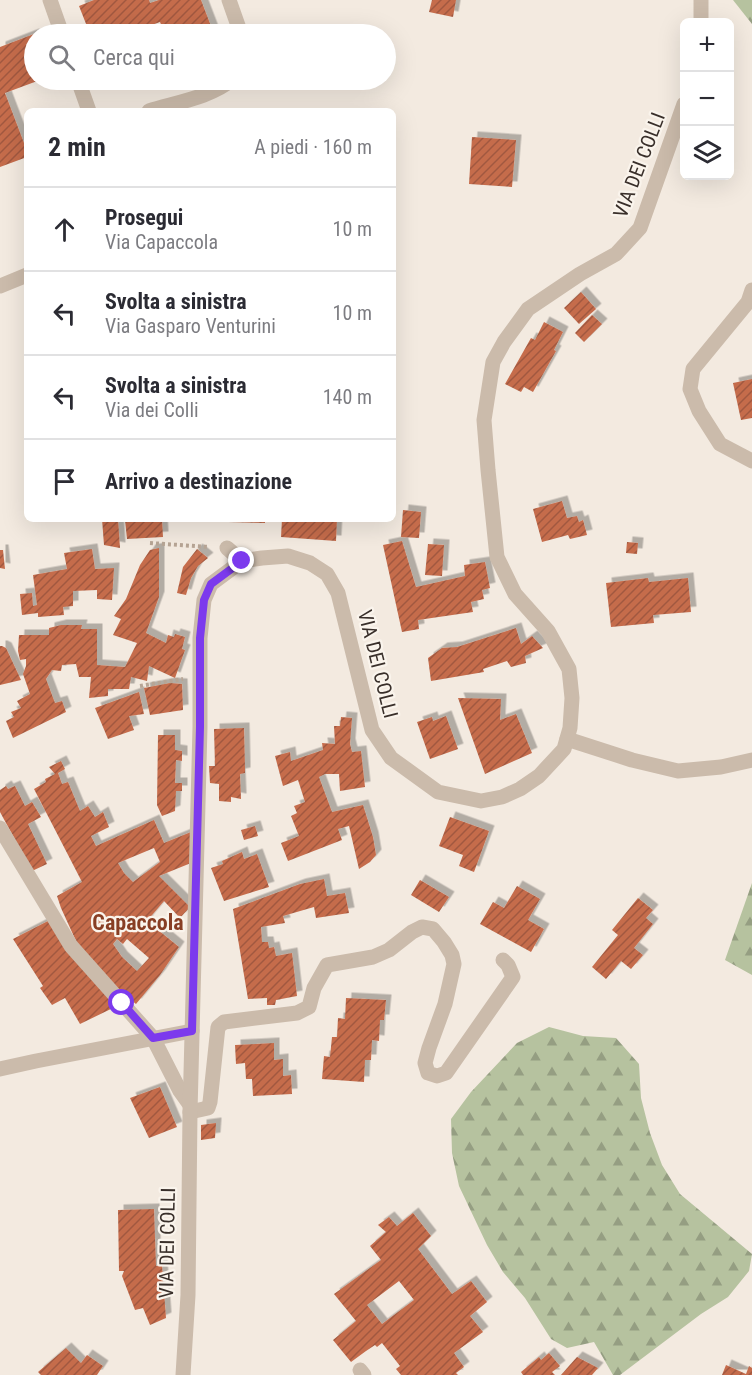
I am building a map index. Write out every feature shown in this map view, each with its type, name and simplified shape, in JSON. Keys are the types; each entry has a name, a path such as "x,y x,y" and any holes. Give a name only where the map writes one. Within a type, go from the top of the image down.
{"street":[{"path":"50,0 58,24"},
{"path":"229,0 237,24"},
{"path":"701,0 701,18"},
{"path":"82,90 88,108"},
{"path":"159,108 214,90"},
{"name":"VIA DEI COLLI","path":"183,1375 188,1295 200,638 204,600 211,584 242,561 288,556 310,563 327,574 338,593 372,730 391,758 438,792 481,801 502,797 520,789 539,776 564,749 567,739 572,698 569,669 548,632 515,594 497,557 484,420 493,362 504,342 528,309 580,274 616,254 640,228 680,115"},
{"path":"0,286 24,276"},
{"path":"752,290 748,302 693,369 690,389 699,411 720,444 752,461"},
{"path":"227,548 242,561"},
{"path":"567,739 632,760 678,771 721,767 752,760"},
{"path":"0,828 71,946 153,1038 190,1108 208,1108 218,1027 224,1022 297,1013 309,1007 314,988 327,965 373,957 389,950 422,927 433,929 439,935 452,955 454,964 445,1004 425,1063 428,1073 437,1076 446,1073 513,977 503,960"},
{"path":"0,1070 192,1031"}],"path":[{"path":"150,543 227,548"},
{"path":"140,686 200,677"}],"green space":[{"path":"733,0 752,0 752,24"},
{"path":"752,883 752,975 725,960"},
{"path":"549,1027 583,1036 616,1038 639,1064 641,1098 650,1133 662,1165 680,1194 752,1254 749,1271 728,1297 701,1314 620,1375 613,1375 594,1342 567,1348 551,1339 525,1298 503,1272 487,1245 459,1186 452,1153 451,1119 471,1092 517,1043"}],"building":[{"path":"94,0 149,0 150,3 159,0 201,0 210,24 161,24 160,22 154,24 86,24 79,6"},
{"path":"432,0 456,0 453,17 429,12"},
{"path":"24,38 24,86 5,93 24,143 24,158 0,167 0,47"},
{"path":"472,137 516,140 512,187 469,184"},
{"path":"581,292 596,309 579,324 564,308"},
{"path":"592,315 602,324 584,342 575,333"},
{"path":"544,322 563,332 554,350 556,351 533,392 524,387 521,392 505,384 531,338 535,340"},
{"path":"752,379 752,418 741,420 733,383"},
{"path":"562,501 567,518 577,516 579,522 583,520 587,535 570,539 568,535 542,542 533,509"},
{"path":"403,510 421,512 419,538 401,537"},
{"path":"102,522 118,522 120,548 104,545"},
{"path":"125,522 162,522 163,537 127,539"},
{"path":"282,522 337,522 336,541 281,537"},
{"path":"402,541 416,587 465,576 464,565 485,562 490,588 482,590 484,599 471,602 473,612 418,620 419,629 402,632 383,545"},
{"path":"627,542 638,543 637,554 626,553"},
{"path":"428,544 444,545 442,576 425,575"},
{"path":"159,548 159,597 146,633 166,643 168,635 174,637 175,634 185,637 182,649 185,650 175,678 149,666 147,681 131,677 129,689 108,689 108,696 89,698 91,677 79,677 76,664 62,665 61,671 52,670 46,679 55,703 62,701 66,712 13,738 6,721 14,717 11,712 21,708 17,701 30,694 23,674 26,659 20,660 18,651 19,635 49,635 49,628 61,625 82,625 81,629 97,629 97,665 125,667 137,643 113,635 121,619 114,616 126,599 140,565 150,550"},
{"path":"92,549 95,569 114,568 112,600 97,599 97,590 73,591 73,606 63,607 64,615 38,617 38,613 22,615 20,594 32,593 33,606 37,605 33,575 67,569 64,553"},
{"path":"197,549 208,558 198,566 191,578 186,595 177,593 183,567"},
{"path":"0,550 3,550 5,569 0,568"},
{"path":"648,578 649,582 688,578 691,612 653,615 654,623 611,627 606,583"},
{"path":"516,628 521,644 532,636 543,648 525,656 526,663 511,667 507,661 483,669 484,672 431,681 428,658 442,648 457,647"},
{"path":"0,646 6,648 21,680 0,685"},
{"path":"170,683 182,684 183,710 150,715 144,688"},
{"path":"139,692 144,714 129,716 134,730 108,739 95,708"},
{"path":"458,698 501,699 500,720 516,714 532,753 485,774"},
{"path":"446,716 458,749 430,759 417,722 432,717 433,721"},
{"path":"341,717 352,718 350,744 352,752 361,751 365,787 340,791 339,774 325,774 319,777 332,812 363,805 376,855 359,869 349,826 338,829 342,840 288,861 281,843 299,836 291,816 297,813 294,806 305,802 298,780 283,786 275,756 290,752 291,761 323,750 322,743 335,744 334,726 340,726"},
{"path":"244,728 245,773 240,774 241,799 231,797 231,802 219,801 219,784 210,783 209,766 215,766 214,729"},
{"path":"158,735 175,735 175,750 182,751 182,761 176,760 175,783 182,783 182,791 176,791 175,811 162,816 157,805"},
{"path":"61,761 65,769 58,773 62,784 68,782 80,811 88,806 95,817 103,812 109,827 91,836 96,846 154,820 164,843 191,832 191,863 159,876 190,907 180,918 164,901 147,921 179,947 136,1004 98,973 76,941 61,908 57,896 82,882 34,789 55,774 49,767","holes":["154,848 160,862 133,882 118,863","117,939 123,944 127,939 149,958 137,971 122,957 113,944"]},
{"path":"6,786 8,789 15,786 25,806 32,802 41,817 28,824 47,864 32,871 0,812 0,790"},
{"path":"450,817 489,831 474,872 459,866 463,855 439,846"},
{"path":"255,826 258,836 244,840 241,830"},
{"path":"242,852 244,859 257,854 269,887 224,901 211,868 223,864 222,861"},
{"path":"324,879 327,896 345,893 349,913 316,918 314,907 283,916 285,923 261,927 262,942 268,942 269,948 274,947 276,956 292,953 297,996 276,1000 275,1005 267,1005 267,998 248,999 233,909 300,884"},
{"path":"420,880 449,897 439,912 411,895"},
{"path":"517,886 540,899 528,920 544,929 531,952 480,924 493,902 504,908"},
{"path":"638,898 653,910 646,918 653,924 634,948 643,955 631,969 621,961 606,979 592,967 618,935 612,930"},
{"path":"48,921 117,1006 80,1024 65,998 52,1005 40,988 43,986 13,939"},
{"path":"346,998 386,1000 384,1020 380,1020 379,1041 372,1040 371,1060 365,1060 364,1082 322,1079 324,1056 330,1057 332,1037 337,1037 338,1018 345,1019"},
{"path":"274,1043 274,1060 283,1059 283,1076 291,1075 292,1094 253,1096 252,1079 246,1079 245,1063 236,1064 235,1045"},
{"path":"160,1087 177,1127 149,1138 130,1098"},
{"path":"216,1123 215,1138 201,1140 201,1125"},
{"path":"154,1209 156,1266 162,1265 166,1318 150,1325 143,1308 135,1310 122,1276 124,1271 119,1271 118,1210"},
{"path":"413,1213 431,1236 418,1249 452,1294 471,1281 487,1302 470,1316 483,1332 454,1353 464,1367 456,1373 458,1375 401,1375 396,1369 400,1366 382,1343 377,1347 375,1345 351,1362 333,1340 356,1321 334,1294 381,1260 370,1246 386,1232 378,1225 389,1217 397,1226","holes":["399,1281 414,1300 382,1324 367,1305"]},
{"path":"66,1348 81,1363 87,1355 103,1366 97,1375 41,1375 38,1372"},
{"path":"549,1353 560,1366 552,1372 555,1375 523,1375 521,1372 539,1357 541,1360"},
{"path":"577,1357 598,1368 592,1375 561,1375"},
{"path":"726,1365 746,1374 749,1366 752,1368 752,1375 722,1375"}],"district":[{"name":"Capaccola","path":"138,922"}],"route":[{"path":"122,1003 153,1038 192,1031 200,727 200,638 204,600 211,584 242,561"}]}
